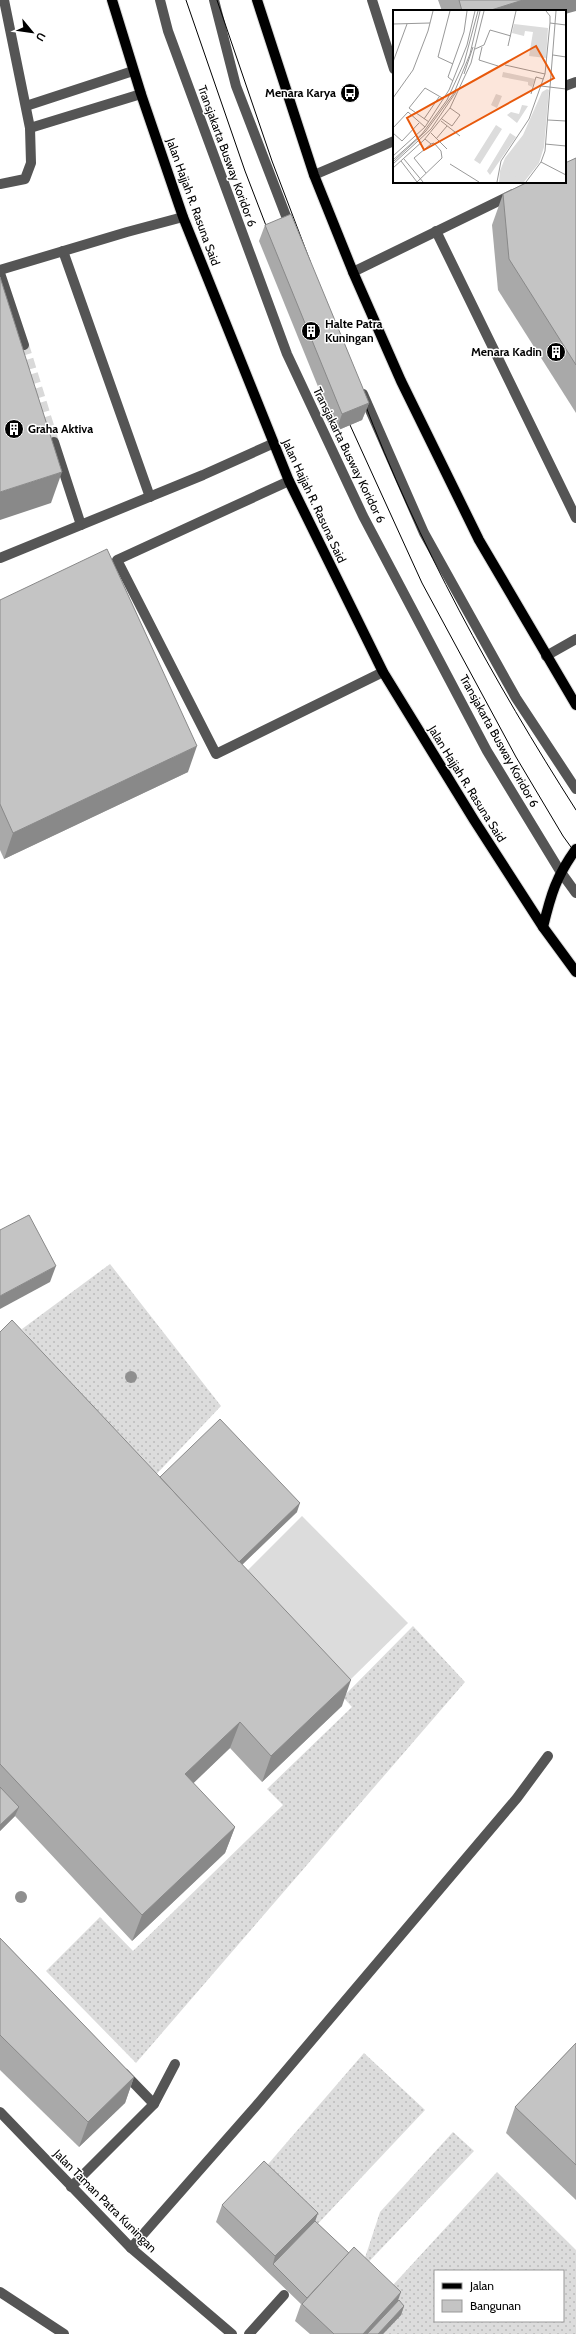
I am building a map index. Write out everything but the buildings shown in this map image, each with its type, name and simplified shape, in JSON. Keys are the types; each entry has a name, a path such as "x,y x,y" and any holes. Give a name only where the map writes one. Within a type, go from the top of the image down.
{"main road":[{"name":"Jalan Hajjah R. Rasuna Said","path":"112,0 140,94 183,217 272,444 289,481 383,672 474,820 543,927 576,972"},
{"path":"257,0 314,175 353,272 401,381 479,540 576,705"},
{"path":"543,927 551,894 560,871 576,849"}],"street":[{"path":"0,184 25,179 32,163 30,128 4,0"},
{"name":"Transjakarta Busway Koridor 6","path":"160,0 168,30 287,354 363,516 487,751 560,871 576,893"},
{"path":"214,0 236,86 294,239"},
{"path":"372,0 393,66"},
{"path":"26,106 133,71"},
{"path":"566,86 576,82"},
{"path":"30,128 140,94"},
{"path":"314,175 393,141"},
{"path":"353,272 524,189"},
{"path":"0,270 183,217"},
{"path":"436,231 576,518"},
{"path":"63,251 150,497"},
{"path":"0,273 24,345"},
{"path":"358,384 424,533 516,698 576,789"},
{"path":"54,442 81,525"},
{"path":"0,558 150,497 272,444"},
{"path":"289,481 117,560 216,754 383,672"},
{"path":"546,656 576,638"},
{"path":"130,2248 267,2094 517,1798 548,1756"},
{"path":"71,2187 154,2104 175,2064"},
{"path":"115,2065 154,2104"},
{"name":"Jalan Taman Patra Kuningan","path":"0,2112 130,2248 232,2334"},
{"path":"0,2292 64,2334"},
{"path":"249,2334 284,2295"}],"shaded area":[{"path":"110,1264 221,1406 148,1483 22,1329"},
{"path":"302,1516 408,1623 349,1681 244,1574"},
{"path":"413,1626 465,1682 136,2063 46,1971 100,1917 133,1951 283,1805 267,1789 352,1707 343,1697"},
{"path":"364,2053 425,2110 312,2230 257,2177"},
{"path":"453,2132 474,2151 361,2270 380,2212"},
{"path":"497,2172 576,2250 576,2334 372,2334 382,2297"}],"tunnel":[{"path":"24,345 54,442"}],"tram line":[{"path":"186,0 245,171 270,236"},
{"path":"217,0 272,161 310,261"},
{"path":"363,399 408,506 459,610 515,711 576,810"},
{"path":"345,414 422,583 516,757 563,836 576,854"}],"place":[{"name":"Menara Karya","path":"350,93"},
{"name":"Halte Patra Kuningan","path":"311,331"},
{"name":"Menara Kadin","path":"556,352"},
{"name":"Graha Aktiva","path":"14,429"}]}
